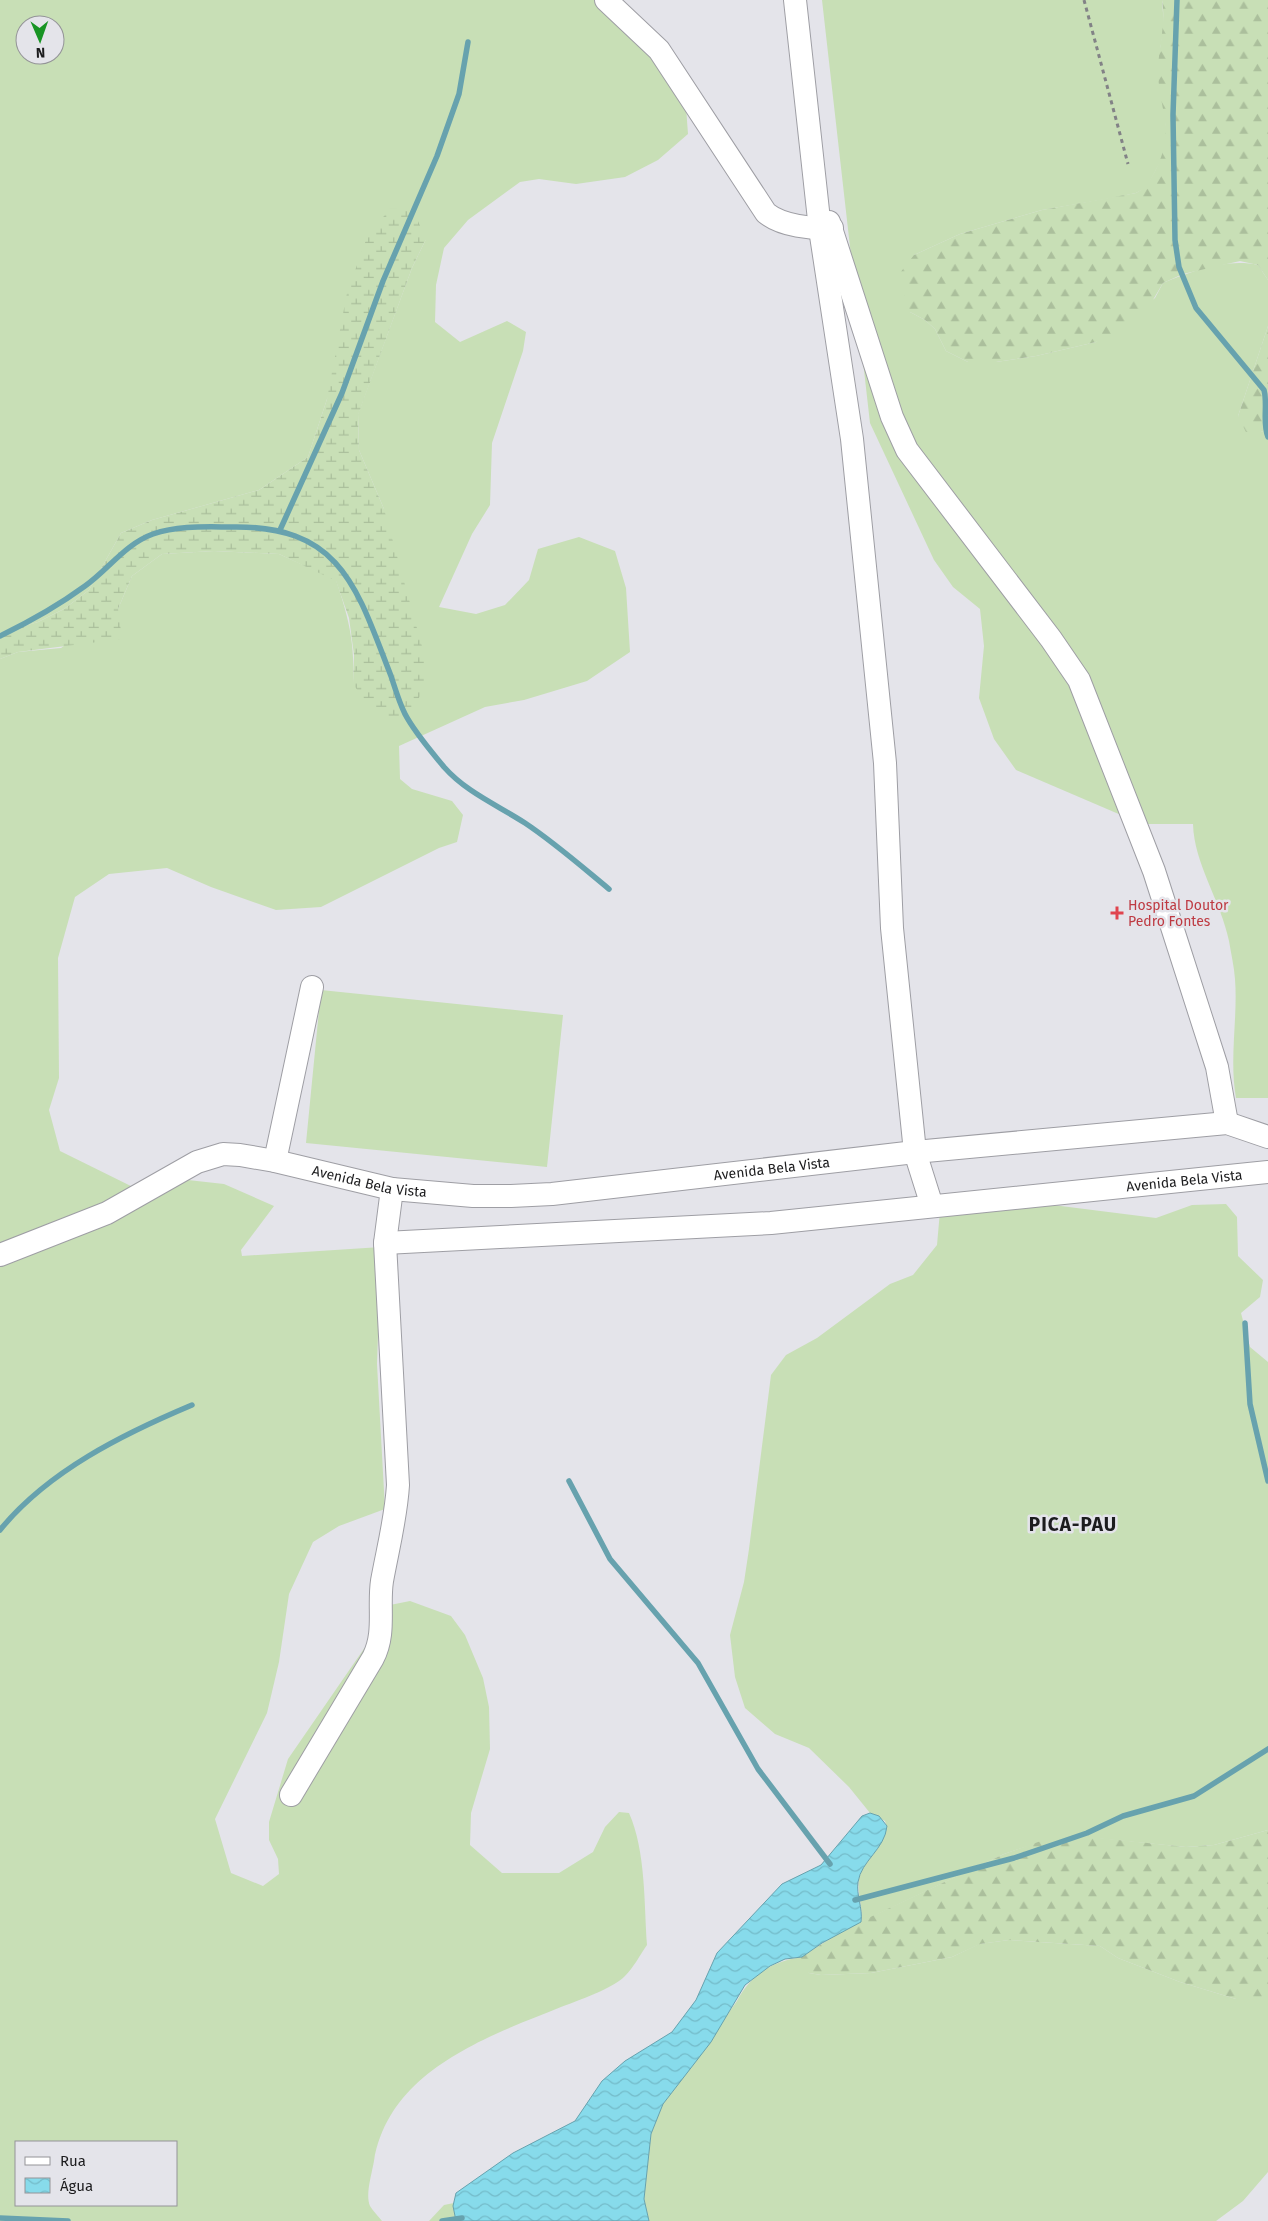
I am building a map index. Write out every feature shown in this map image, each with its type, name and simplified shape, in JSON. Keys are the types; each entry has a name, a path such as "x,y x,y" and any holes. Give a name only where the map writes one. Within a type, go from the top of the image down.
{"street":[{"path":"606,0 659,50 766,213 776,220 826,228"},
{"path":"795,0 816,194 826,228 892,417 907,450 1051,640 1079,680 1154,871 1218,1067 1227,1123"},
{"path":"826,228 852,439 885,763 892,928 915,1152 932,1206"},
{"path":"275,1161 312,987"},
{"name":"Avenida Bela Vista","path":"0,1255 107,1213 210,1156 240,1155 275,1161 392,1189 473,1196 552,1194 915,1152 1227,1123 1268,1137"},
{"name":"Avenida Bela Vista","path":"385,1243 771,1223 1268,1172"},
{"path":"291,1795 373,1658 380,1637 382,1582 397,1514 398,1485 385,1243 392,1189"}],"path":[{"path":"1084,0 1128,164"}],"green space":[{"path":"0,0 597,0 662,66 686,107 688,134 658,160 625,177 576,184 539,179 520,182 468,220 444,248 436,285 435,322 460,342 507,321 526,332 523,351 492,443 490,505 472,534 439,607 476,614 505,605 529,580 538,549 579,537 615,551 626,588 630,652 587,681 524,700 485,707 399,746 400,779 412,789 452,801 463,815 457,842 439,848 321,907 276,910 211,887 167,868 109,874 75,897 58,958 59,1078 49,1110 60,1151 143,1192 188,1180 224,1184 274,1206 241,1250 242,1256 381,1247 377,1364 385,1509 339,1526 313,1542 289,1594 279,1662 267,1713 215,1819 231,1873 263,1886 279,1874 278,1859 269,1840 269,1822 288,1759 370,1640 390,1605 410,1601 451,1616 465,1635 483,1678 489,1707 490,1749 471,1813 470,1845 502,1873 559,1873 593,1852 605,1827 619,1812 629,1813 635,1828 643,1878 647,1945 634,1965 620,1981 604,1990 502,2031 473,2045 445,2062 420,2081 399,2103 383,2130 374,2161 369,2201 371,2208 382,2221 0,2221 0,659 18,652 61,648 118,609 132,576 162,554 214,551 279,554 336,580 352,643 353,684 384,509 359,450 358,414 412,268 426,239 327,399 308,457 259,490 152,520 121,533 89,590 64,609 38,622 0,633"},
{"path":"822,0 1162,0 1164,26 1160,50 1167,140 1162,158 1147,187 1136,193 1042,210 960,234 914,255 910,312 925,320 935,329 946,351 968,362 996,362 1036,356 1096,342 1155,298 1163,283 1198,270 1222,264 1246,263 1258,265 1268,280 1268,326 1238,416 1261,432 1268,429 1268,1098 1236,1098 1233,1053 1236,994 1233,964 1225,926 1198,854 1193,824 1142,824 1016,770 994,739 979,698 984,646 980,609 953,587 934,560 870,423"},
{"path":"1162,0 1268,0 1268,280 1258,265 1240,261 1183,274 1163,283 1144,315 1123,332 1096,342 1036,356 996,362 968,362 946,351 935,329 925,320 910,312 900,273 914,255 960,234 1042,210 1136,193 1143,189 1149,181 1161,156 1166,131 1158,69 1163,26"},
{"path":"390,208 413,210 426,239 412,268 358,415 359,450 384,509 426,661 424,689 406,720 377,717 353,684 354,655 349,618 336,581 279,554 214,551 162,554 132,576 118,609 122,639 18,652 0,659 0,633 38,622 64,609 89,590 121,533 152,520 259,490 308,457 327,399 347,293 366,240"},
{"path":"1268,326 1268,429 1261,432 1246,432 1238,416"},
{"path":"321,990 563,1015 547,1167 306,1143"},
{"path":"1045,1204 1156,1218 1192,1205 1226,1204 1237,1217 1238,1256 1263,1280 1260,1297 1241,1313 1250,1347 1268,1362 1268,1830 1214,1845 1186,1847 1084,1837 1025,1847 1004,1854 861,1922 859,1878 864,1866 885,1834 885,1821 870,1813 849,1787 809,1748 775,1734 745,1708 735,1677 730,1635 744,1582 771,1375 786,1355 817,1338 890,1284 913,1275 937,1245 940,1211"},
{"path":"1268,1830 1268,1999 1236,1999 1180,1982 1118,1958 1100,1946 1009,1940 980,1944 952,1957 871,1973 821,1975 809,1973 803,1969 801,1957 847,1928 1004,1854 1061,1834 1186,1847 1214,1845"},
{"path":"1009,1940 1100,1946 1118,1958 1180,1982 1236,1999 1268,1999 1268,2172 1243,2201 1216,2221 649,2221 644,2199 651,2134 663,2104 749,1983 756,1976 772,1966 802,1957 809,1973 821,1975 871,1973 952,1957 979,1944"},
{"path":"454,2203 456,2221 429,2221 444,2205"}],"water":[{"path":"870,1813 879,1816 887,1826 882,1842 864,1868 858,1882 861,1922 822,1943 802,1957 785,1959 770,1966 745,1985 711,2042 663,2104 651,2134 644,2199 649,2221 456,2221 453,2206 456,2193 513,2153 575,2121 602,2081 625,2061 672,2032 696,2000 717,1953 782,1884 821,1865 862,1816"}],"waterway":[{"path":"1177,0 1173,115 1175,240 1179,267 1196,308 1264,390 1265,425 1268,437"},
{"path":"280,530 342,393 383,281 437,156 459,94 468,42"},
{"path":"0,636 65,600 93,580 134,544 153,534 183,528 234,527 270,530 299,538 322,551 340,568 355,590 405,714 418,735 444,767 472,791 525,823 547,839 609,889"},
{"path":"1245,1323 1250,1404 1268,1481"},
{"path":"0,1530 19,1509 41,1490 88,1456 140,1428 192,1405"},
{"path":"569,1481 610,1559 698,1663 758,1769 830,1864"},
{"path":"855,1900 1014,1858 1087,1833 1123,1816 1194,1796 1268,1749"},
{"path":"0,2218 68,2221"},
{"path":"442,2221 462,2218"}],"place":[{"name":"Hospital Doutor Pedro Fontes","path":"1117,913"}],"district":[{"name":"PICA-PAU","path":"1073,1524"}]}
